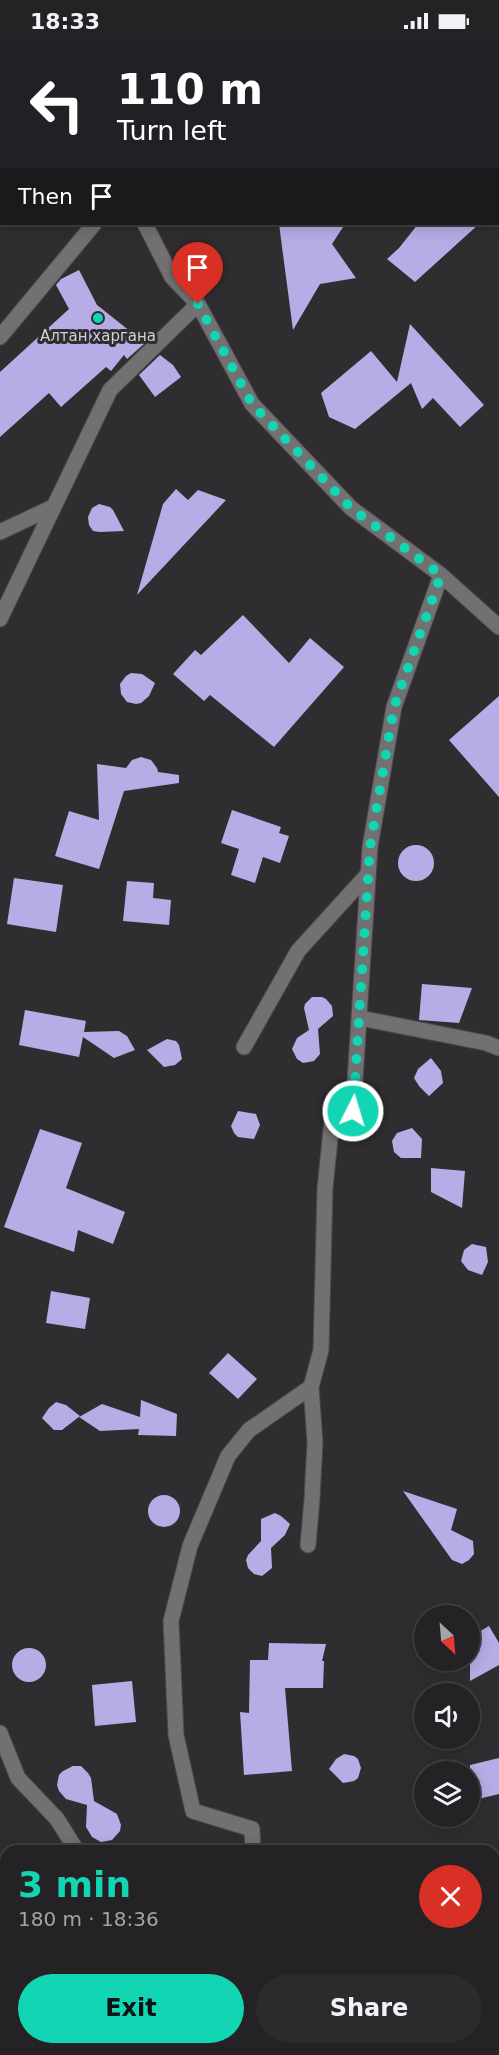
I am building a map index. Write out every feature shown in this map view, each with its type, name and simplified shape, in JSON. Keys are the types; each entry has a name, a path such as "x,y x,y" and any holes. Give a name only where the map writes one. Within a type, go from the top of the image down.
{"street":[{"path":"0,337 93,225"},
{"path":"146,225 172,277 198,304 252,404 351,508 441,575 499,627"},
{"path":"0,619 110,390 198,304"},
{"path":"0,532 53,507"},
{"path":"308,1545 315,1442 311,1387 321,1350 325,1188 332,1120 353,1111 370,847 394,707 441,575"},
{"path":"244,1047 298,951 368,874"},
{"path":"360,1018 486,1043 499,1048"},
{"path":"253,1845 252,1829 193,1811 176,1735 171,1621 190,1546 228,1456 249,1430 311,1387"},
{"path":"0,1733 18,1778 57,1819 73,1845"}],"building":[{"path":"279,225 344,225 332,244 356,278 320,284 293,330"},
{"path":"417,225 478,225 415,282 387,259"},
{"path":"79,270 97,305 145,343 127,359 124,355 111,371 106,367 61,407 49,393 0,437 0,372 69,309 56,285 61,279"},
{"path":"410,324 484,405 460,427 433,398 422,409 411,383 355,429 329,417 321,393 371,351 397,382"},
{"path":"160,355 173,365 181,377 155,397 139,375"},
{"path":"176,489 188,500 198,490 226,500 137,595 163,504"},
{"path":"99,504 113,510 124,531 93,531 88,517 92,508"},
{"path":"243,615 289,663 310,638 344,667 274,747 210,695 204,701 173,674 195,650 201,655"},
{"path":"131,673 142,674 155,683 149,696 141,703 127,702 121,694 120,684"},
{"path":"499,696 499,797 449,740"},
{"path":"141,757 151,760 158,772 179,775 179,783 124,791 99,869 55,856 69,811 99,820 97,764 126,768 132,760"},
{"path":"232,810 281,827 279,833 289,836 280,863 263,857 255,883 231,875 239,849 221,843"},
{"path":"416,845 429,850 434,863 429,876 416,881 403,876 398,863 403,850"},
{"path":"14,878 63,885 56,932 7,924"},
{"path":"127,881 154,883 153,898 171,900 169,925 123,921"},
{"path":"422,984 472,988 459,1023 419,1020"},
{"path":"312,997 326,999 332,1006 333,1016 318,1029 320,1054 314,1061 303,1063 297,1059 292,1049 297,1038 309,1030 304,1008"},
{"path":"25,1010 86,1021 84,1032 119,1031 127,1036 135,1050 114,1058 83,1037 79,1057 19,1045"},
{"path":"167,1039 176,1041 179,1045 182,1059 175,1065 164,1067 147,1050"},
{"path":"431,1058 441,1071 443,1083 429,1096 414,1078 418,1069"},
{"path":"238,1111 256,1114 260,1125 254,1139 238,1137 234,1133 231,1126"},
{"path":"412,1128 422,1139 421,1158 401,1158 394,1152 392,1141 397,1133"},
{"path":"40,1129 82,1143 66,1188 125,1212 113,1244 78,1230 74,1252 4,1227"},
{"path":"431,1168 465,1171 462,1208 431,1192"},
{"path":"472,1244 486,1247 488,1262 482,1275 468,1270 461,1261 464,1250"},
{"path":"51,1291 90,1298 85,1329 46,1323"},
{"path":"228,1353 257,1379 238,1399 209,1373"},
{"path":"141,1400 177,1414 176,1436 138,1435 139,1429 100,1431 79,1417 102,1404 140,1417"},
{"path":"56,1402 66,1405 80,1416 62,1430 54,1430 42,1418"},
{"path":"403,1491 457,1509 451,1530 473,1541 474,1554 469,1560 462,1564 452,1560"},
{"path":"164,1495 175,1500 180,1511 175,1522 164,1527 153,1522 148,1511 153,1500"},
{"path":"275,1513 290,1524 285,1535 271,1548 272,1568 262,1576 254,1574 248,1568 246,1560 261,1541 261,1519"},
{"path":"489,1626 499,1643 499,1665 470,1681 470,1671 480,1671 480,1631"},
{"path":"269,1643 326,1644 322,1661 324,1661 323,1688 285,1688 292,1771 244,1775 240,1712 249,1713 250,1660 268,1660"},
{"path":"29,1648 41,1653 46,1665 41,1677 29,1682 17,1677 12,1665 17,1653"},
{"path":"132,1681 136,1722 95,1726 92,1685"},
{"path":"344,1754 358,1759 361,1768 358,1778 343,1783 329,1769 336,1759"},
{"path":"499,1758 499,1794 480,1799 480,1763"},
{"path":"73,1766 81,1766 91,1778 94,1801 117,1814 121,1825 120,1831 112,1840 101,1842 92,1837 86,1827 87,1805 66,1799 59,1791 57,1785 59,1775"}],"place":[{"name":"Алтан харгана","path":"98,318"}],"route":[{"path":"198,304 252,404 351,508 441,575 394,707 370,847 353,1111"}]}
